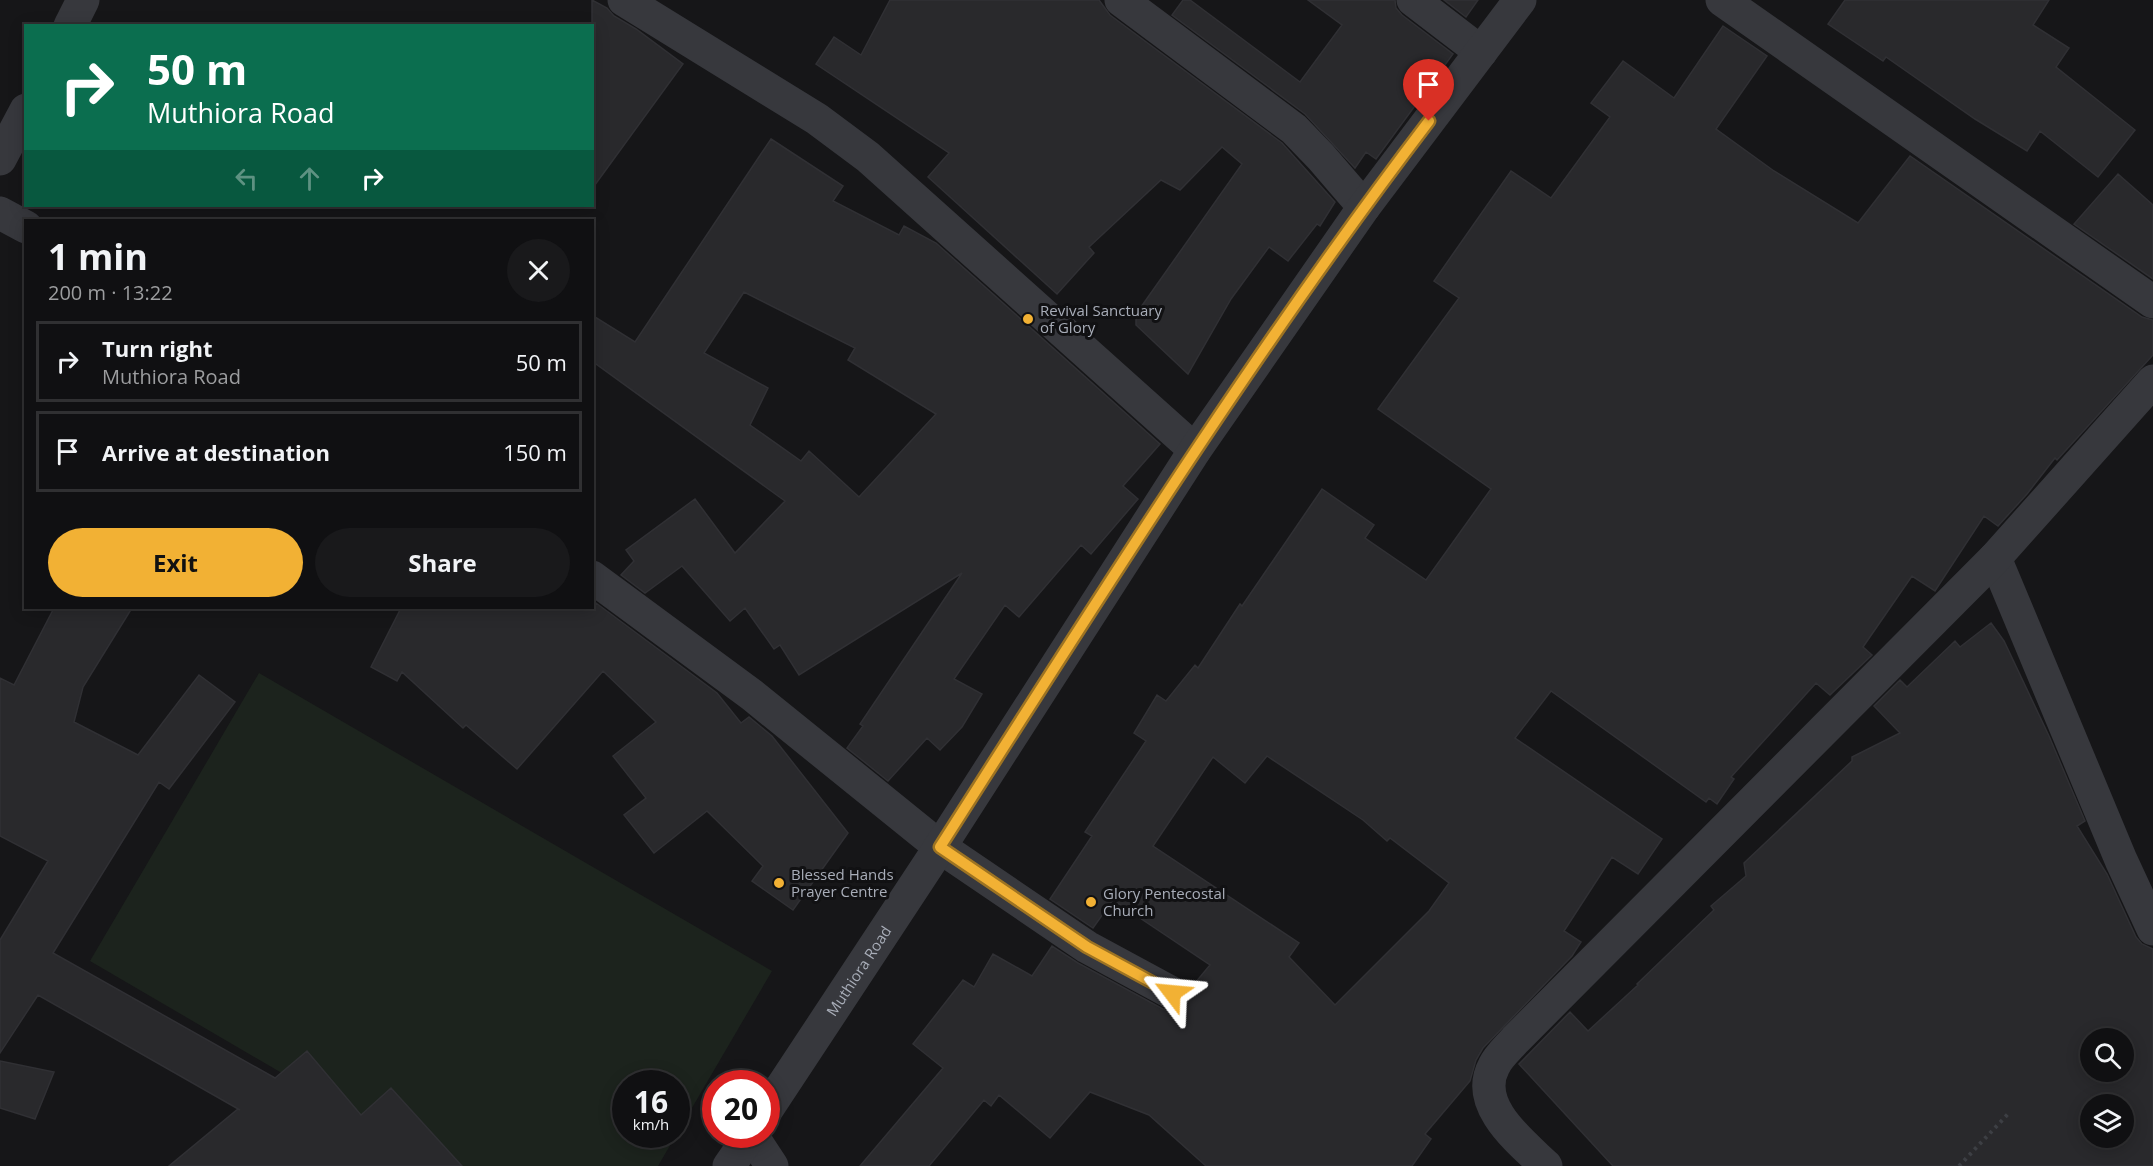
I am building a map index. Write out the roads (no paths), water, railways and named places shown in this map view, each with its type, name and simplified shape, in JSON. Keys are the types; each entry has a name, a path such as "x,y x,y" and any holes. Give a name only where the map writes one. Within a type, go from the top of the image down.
{"street":[{"path":"71,24 84,0"},
{"path":"624,0 817,119 868,157 1195,450"},
{"path":"1121,0 1294,129 1364,207"},
{"path":"1413,0 1481,52"},
{"name":"Muthiora Road","path":"780,1090 940,847 1195,450 1364,207 1520,0"},
{"path":"1722,0 2153,302"},
{"path":"0,159 24,114"},
{"path":"0,213 24,226"},
{"path":"1546,1166 1505,1126 1494,1106 1488,1079 1494,1064 1515,1040 1995,558 2153,381"},
{"path":"1995,558 2121,860 2153,928"},
{"path":"594,578 752,695 940,847 1087,947 1172,993"},
{"path":"729,1166 741,1148"},
{"path":"760,1148 772,1166"}],"place":[{"name":"Revival Sanctuary of Glory","path":"1028,319"},
{"name":"Blessed Hands Prayer Centre","path":"779,883"},
{"name":"Glory Pentecostal Church","path":"1091,902"}]}
